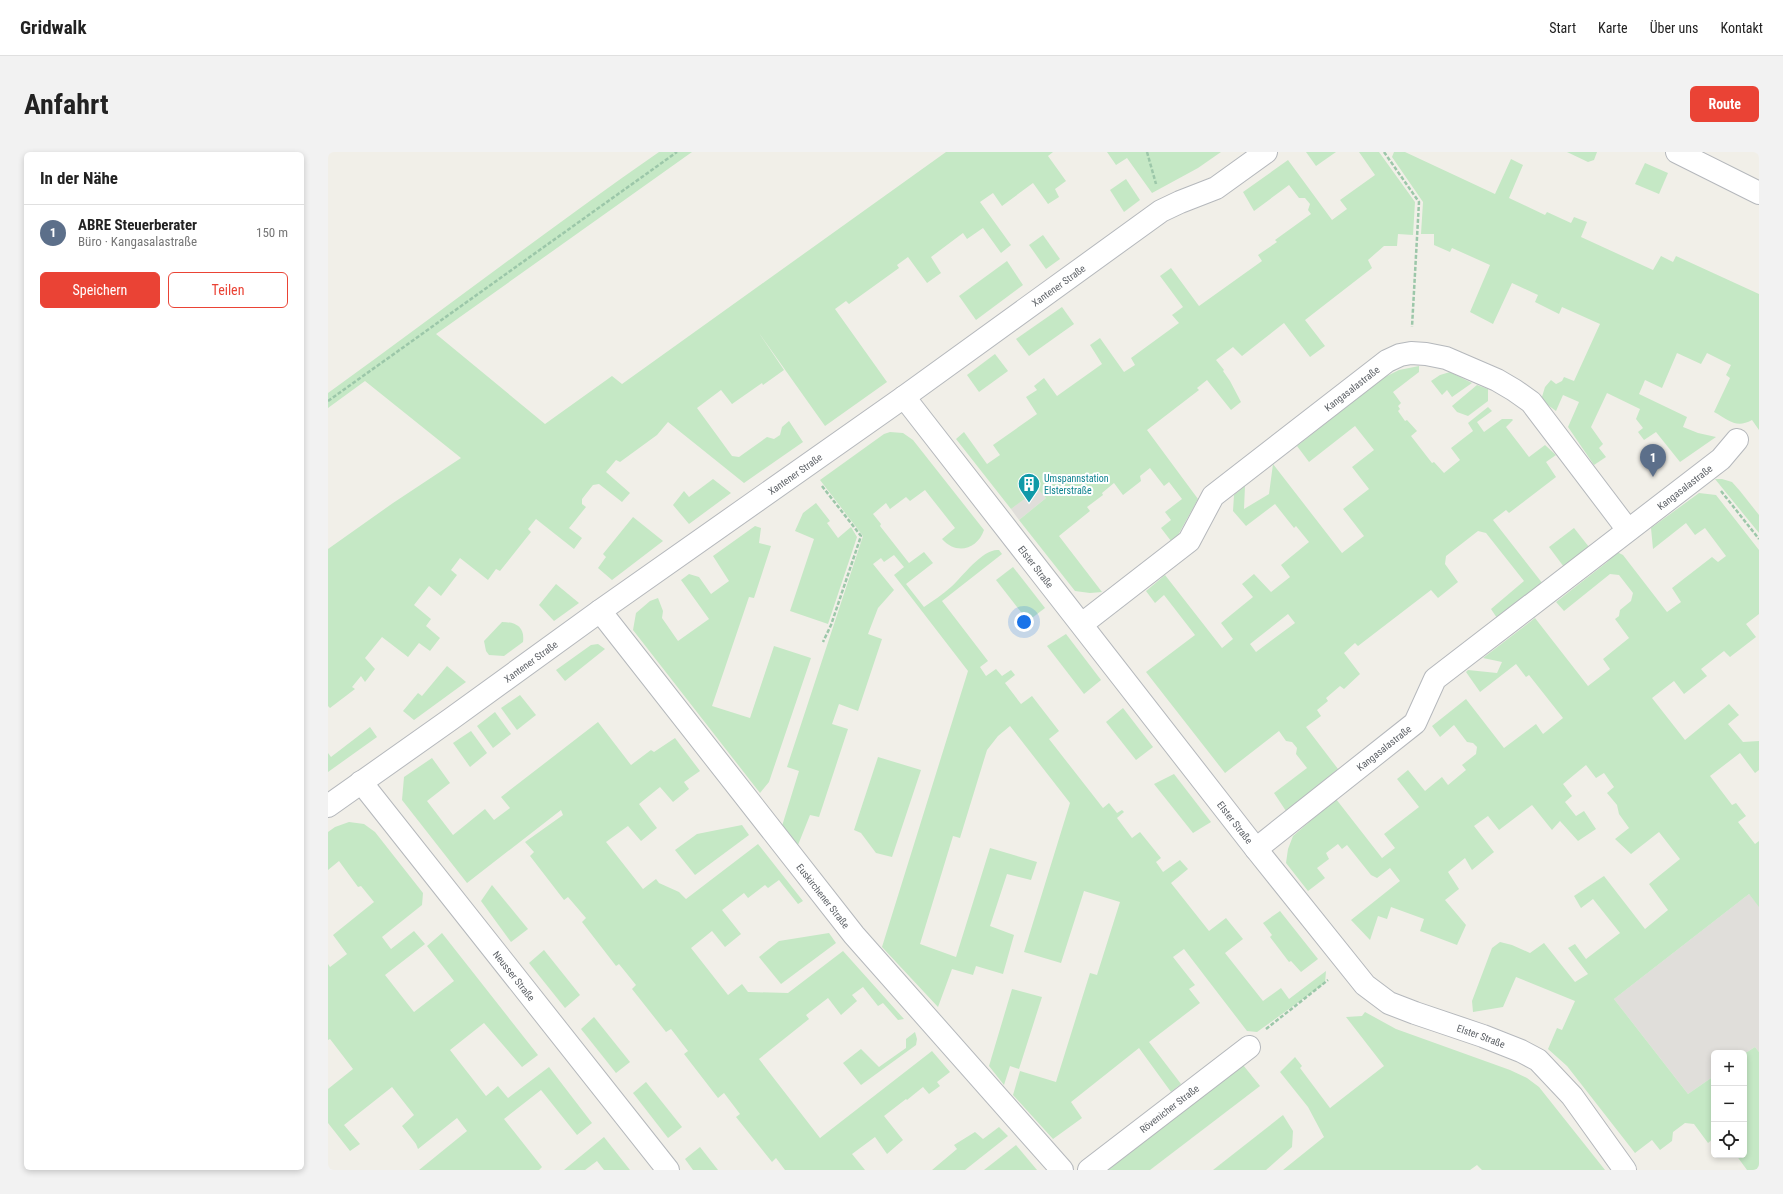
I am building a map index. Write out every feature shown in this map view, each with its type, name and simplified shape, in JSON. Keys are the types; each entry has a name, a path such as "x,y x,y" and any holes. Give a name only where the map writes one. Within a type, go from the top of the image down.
{"street":[{"name":"Xantener Straße","path":"328,806 451,719 600,610 904,397 1161,211 1216,188 1266,152"},
{"path":"1677,152 1759,193"},
{"name":"Kangasalastraße","path":"1082,624 1189,541 1213,496 1380,366 1400,355 1411,353 1446,358 1496,380 1531,402 1628,530"},
{"name":"Elster Straße","path":"904,397 986,506 1082,624 1256,849 1365,985 1389,1003 1483,1036 1521,1051 1538,1060 1572,1096 1625,1170"},
{"name":"Kangasalastraße","path":"1256,849 1415,723 1436,679 1721,459 1737,440"},
{"name":"Euskirchener Straße","path":"600,610 854,935 1062,1170"},
{"name":"Neusser Straße","path":"361,782 668,1170"},
{"name":"Rövenicher Straße","path":"1089,1170 1249,1047"}],"path":[{"path":"328,400 677,152"},
{"path":"1147,152 1157,190"},
{"path":"1384,152 1419,202 1411,353"},
{"path":"807,466 861,536 831,625 823,642"},
{"path":"1698,477 1720,490 1759,539"},
{"path":"1249,1047 1259,1035 1348,964"}],"shaded area":[{"path":"1038,488 1046,498 1019,520 1011,509"},
{"path":"1749,894 1759,906 1759,1052 1755,1047 1747,1052 1747,1050 1711,1050 1711,1078 1688,1094 1614,999"}],"green space":[{"path":"659,152 692,152 436,334 545,424 612,376 622,384 946,152 1053,152 1048,156 1066,181 1055,189 1059,197 1048,204 1033,183 1002,206 993,193 980,202 1011,245 1001,253 983,228 967,239 963,233 931,257 941,273 927,283 908,257 897,265 899,268 849,304 846,301 835,309 887,382 825,426 759,333 784,370 732,404 721,390 697,408 732,456 739,457 767,437 774,439 780,435 782,427 789,421 803,442 744,483 668,422 657,435 620,462 616,460 606,472 630,493 622,502 599,484 593,485 582,499 582,504 586,507 569,528 582,538 574,549 536,519 528,529 531,532 500,571 496,569 488,580 460,558 451,570 457,575 441,596 429,586 414,605 431,619 426,626 440,638 430,651 419,643 408,657 382,637 365,658 375,669 365,682 361,676 352,687 355,689 330,708 328,706 328,549 393,503 461,458 365,381 328,408 328,393"},
{"path":"1107,152 1221,152 1198,168 1152,193 1127,158 1116,165"},
{"path":"1306,152 1336,152 1316,166"},
{"path":"1359,152 1379,152 1415,202 1413,235 1398,234 1397,246 1384,246 1368,260 1372,268 1305,320 1325,346 1310,357 1284,323 1242,356 1233,347 1216,360 1224,370 1223,371 1241,402 1231,410 1207,380 1197,388 1199,390 1147,430 1198,499 1177,537 1171,541 1161,528 1171,520 1165,512 1182,499 1169,482 1164,486 1150,468 1140,476 1141,481 1123,495 1114,483 1102,493 1103,495 1087,507 1090,511 1059,536 1102,592 1090,593 1075,591 1019,520 1046,498 1038,489 1011,509 956,439 964,432 987,464 1000,455 993,445 1037,414 1026,397 1037,390 1034,386 1044,378 1057,396 1102,364 1090,345 1100,338 1124,372 1135,365 1131,358 1179,323 1172,315 1183,307 1160,276 1171,268 1199,306 1262,261 1258,255 1277,242 1275,240 1311,214 1308,210 1310,204 1305,198 1299,198 1289,185 1254,211 1243,192 1288,160 1332,220 1347,209 1340,200 1375,175"},
{"path":"1394,152 1405,152 1495,194 1511,159 1523,165 1509,198 1545,215 1547,212 1571,223 1574,217 1587,222 1581,237 1653,270 1661,256 1673,262 1676,256 1759,294 1759,430 1752,420 1746,423 1737,424 1714,412 1730,378 1726,375 1731,365 1707,353 1701,364 1677,353 1662,388 1645,380 1639,394 1687,417 1683,427 1698,433 1716,437 1680,462 1656,432 1644,440 1638,432 1643,428 1636,419 1640,409 1607,393 1591,427 1603,444 1599,448 1606,457 1594,465 1568,427 1579,402 1563,395 1556,411 1541,400 1545,387 1551,380 1556,384 1562,381 1564,377 1574,381 1600,324 1562,307 1559,314 1535,302 1538,295 1512,283 1493,324 1470,312 1490,265 1452,248 1450,252 1434,245 1434,234 1421,234 1423,202 1392,157"},
{"path":"1567,152 1597,152 1594,160 1588,162"},
{"path":"1645,163 1668,173 1659,194 1635,184"},
{"path":"1126,179 1140,200 1124,212 1110,190"},
{"path":"1043,235 1060,259 1046,269 1029,245"},
{"path":"1007,261 1023,285 976,320 959,296"},
{"path":"1062,307 1074,324 1029,356 1016,339"},
{"path":"995,354 1008,371 979,392 967,375"},
{"path":"1419,366 1419,372 1393,392 1401,403 1398,406 1400,409 1398,411 1405,421 1407,420 1417,431 1411,436 1432,463 1434,462 1444,473 1460,460 1451,448 1473,431 1468,423 1488,407 1492,411 1477,422 1484,432 1502,419 1512,419 1513,420 1506,427 1529,457 1545,445 1556,455 1546,462 1556,477 1509,513 1506,510 1493,520 1543,584 1497,618 1491,609 1524,581 1486,533 1478,531 1446,556 1445,564 1458,582 1438,598 1431,590 1358,646 1355,643 1344,653 1360,674 1344,689 1340,686 1326,698 1328,701 1317,710 1321,716 1306,727 1338,769 1286,811 1274,793 1307,768 1296,754 1297,748 1292,742 1286,741 1279,731 1225,773 1146,672 1195,635 1164,595 1155,603 1146,591 1165,575 1222,648 1233,639 1221,623 1253,597 1242,584 1254,574 1271,592 1290,577 1281,565 1309,542 1296,526 1294,528 1275,504 1246,526 1233,511 1234,495 1245,486 1244,509 1269,494 1273,464 1342,553 1364,536 1343,509 1369,489 1352,467 1374,450 1355,426 1309,462 1297,446 1383,378 1399,370","holes":["1288,614 1295,623 1256,652 1250,644"]},
{"path":"1450,372 1472,383 1452,397 1447,390 1442,395 1431,381 1440,375"},
{"path":"1477,385 1488,389 1488,401 1468,416 1457,412 1452,406"},
{"path":"890,432 903,433 913,440 984,530 981,537 976,542 966,548 953,547 948,544 942,539 955,528 925,490 910,501 906,497 890,509 886,503 873,514 881,524 880,526 909,563 924,552 933,563 906,584 924,607 951,587 986,553 999,550 1002,554 942,601 988,661 980,667 986,676 996,669 1002,676 1011,670 1015,675 1005,683 1021,704 1032,696 1059,731 1049,739 1103,808 1109,803 1117,813 1122,810 1124,812 1117,818 1132,838 1140,832 1161,858 1156,862 1163,872 1180,860 1188,869 1171,883 1209,931 1226,918 1243,939 1225,953 1263,1001 1281,988 1289,999 1326,971 1325,983 1257,1032 1247,1031 1184,949 1173,957 1195,985 1189,989 1200,1003 1149,1042 1181,1084 1171,1092 1139,1048 1071,1102 1082,1118 1053,1139 1013,1095 1020,1071 1056,1082 1090,973 1097,975 1120,902 1084,891 1061,963 1024,952 1070,803 1010,726 998,736 987,750 960,838 953,836 920,944 956,957 990,848 1037,862 1031,880 1007,874 990,926 1014,935 1003,974 976,966 973,975 952,969 938,1007 882,947 968,671 894,575 904,567 894,555 884,562 881,558 873,564 894,590 878,608 868,634 882,639 858,711 839,704 832,724 848,729 819,817 810,815 798,845 782,826 799,771 787,767 863,536 820,480 884,434"},
{"path":"713,479 731,493 689,524 673,505 684,491 689,497"},
{"path":"1715,479 1722,479 1732,482 1740,491 1759,515 1759,533"},
{"path":"1699,493 1716,495 1759,550 1759,614 1746,624 1756,637 1730,657 1724,651 1701,669 1707,676 1684,694 1674,681 1652,698 1685,740 1729,704 1739,715 1728,724 1743,742 1759,741 1759,770 1755,773 1740,753 1710,776 1732,805 1736,803 1746,816 1738,822 1755,844 1759,841 1759,907 1749,894 1614,999 1688,1094 1711,1078 1711,1140 1708,1143 1694,1124 1685,1123 1673,1132 1672,1141 1660,1150 1652,1140 1635,1153 1567,1066 1548,1049 1557,1028 1562,1030 1575,1001 1516,977 1503,1007 1473,1012 1472,1001 1492,948 1500,942 1512,945 1530,953 1544,943 1575,982 1588,974 1568,948 1575,944 1586,959 1620,933 1593,899 1581,908 1574,896 1604,876 1645,929 1668,910 1649,884 1680,859 1659,832 1631,854 1615,839 1629,828 1619,814 1617,805 1607,793 1614,787 1604,773 1596,778 1586,765 1563,784 1572,796 1565,802 1576,816 1584,811 1596,829 1578,841 1560,821 1552,830 1532,805 1499,830 1488,816 1474,826 1494,852 1472,870 1465,858 1448,872 1459,889 1445,900 1466,925 1457,945 1420,931 1424,919 1391,907 1387,919 1378,916 1370,940 1351,920 1400,881 1390,868 1377,878 1371,875 1347,845 1342,849 1338,844 1326,853 1329,859 1317,868 1325,878 1308,891 1286,863 1288,849 1293,836 1336,799 1382,858 1395,848 1384,834 1419,807 1397,779 1408,770 1425,791 1442,777 1448,785 1466,770 1462,765 1476,754 1477,747 1473,743 1467,742 1454,725 1440,737 1432,726 1466,699 1504,748 1536,724 1543,734 1563,718 1529,675 1526,677 1516,664 1480,692 1466,672 1468,670 1497,673 1502,662 1483,658 1535,618 1588,686 1610,669 1603,659 1629,638 1615,619 1619,616 1620,610 1631,601 1633,593 1619,575 1610,574 1564,611 1556,602 1606,563 1617,552 1623,555 1667,612 1681,602 1672,588 1712,557 1718,562 1726,556 1705,528 1695,535 1686,523 1653,549 1651,528"},
{"path":"816,503 830,521 827,523 838,538 851,527 857,537 828,624 790,611 814,539 795,531 803,513"},
{"path":"633,517 663,541 612,580 598,568 606,557 603,554"},
{"path":"755,526 761,528 759,543 771,546 754,598 749,597 712,706 750,718 774,646 811,658 769,782 760,793 633,630 636,613 650,601 658,598 663,611 662,618 678,641 709,619 681,580 689,574 699,577 711,594 729,581 713,556"},
{"path":"1574,528 1589,547 1564,567 1549,547"},
{"path":"1013,567 1045,608 1028,621 996,580"},
{"path":"556,584 579,603 554,621 539,605"},
{"path":"502,622 515,624 518,626 523,633 523,642 504,656 489,655 486,651 484,641"},
{"path":"1066,634 1101,680 1084,694 1047,646"},
{"path":"598,644 605,649 565,681 556,670 591,645"},
{"path":"447,666 466,682 414,720 403,711 418,693 422,696"},
{"path":"520,695 536,715 517,730 501,708"},
{"path":"1123,708 1153,747 1136,760 1106,722"},
{"path":"495,712 511,734 493,748 477,726"},
{"path":"598,722 631,765 651,750 654,752 675,738 700,771 684,782 689,789 673,802 660,787 639,804 657,828 641,841 628,826 606,842 643,889 656,879 659,883 679,892 686,899 758,844 803,901 798,904 779,880 768,888 765,885 748,898 744,893 722,910 741,934 725,947 712,931 691,948 728,995 742,984 748,992 788,993 843,951 904,1019 898,1020 883,1003 878,1006 863,987 852,995 857,1001 841,1015 828,998 806,1015 809,1019 759,1059 820,1138 932,1051 950,1072 937,1082 940,1086 929,1094 923,1087 884,1116 903,1140 887,1154 875,1137 852,1154 865,1170 785,1170 776,1158 772,1162 736,1117 740,1114 724,1093 718,1098 684,1054 688,1051 671,1029 666,1032 632,989 636,985 619,964 616,966 582,922 586,918 568,897 564,900 530,856 534,852 525,842 563,815 561,810 467,883 402,800 404,777 432,758 450,783 427,801 453,835 485,809 494,820 510,808 501,797"},
{"path":"370,727 377,737 328,772 328,753 331,757"},
{"path":"471,731 487,753 470,767 453,743"},
{"path":"878,757 921,770 892,857 876,853 861,833 854,830"},
{"path":"1174,774 1211,822 1193,833 1154,784"},
{"path":"349,822 364,824 375,832 423,893 422,905 382,937 391,949 414,931 425,944 385,975 414,1012 454,981 427,946 442,933 538,1055 522,1067 484,1023 450,1050 486,1096 498,1086 508,1098 549,1067 592,1123 577,1135 541,1090 504,1119 542,1167 539,1170 419,1170 467,1131 457,1118 418,1149 416,1144 402,1126 414,1115 392,1087 344,1125 360,1144 350,1151 328,1123 328,1089 353,1069 330,1039 328,1040 328,964 330,967 347,954 333,935 374,902 361,886 358,887 339,861 328,870 328,832 335,827"},
{"path":"742,825 749,835 695,875 675,850 697,834"},
{"path":"492,885 528,929 511,942 481,901"},
{"path":"1280,911 1318,959 1301,972 1291,961 1289,962 1270,937 1272,935 1263,923"},
{"path":"829,933 836,943 781,984 759,957 779,941"},
{"path":"544,950 580,995 565,1008 529,963"},
{"path":"1012,989 1042,997 1019,1069 1010,1066 1004,1085 989,1066"},
{"path":"1365,1012 1396,1029 1510,1070 1527,1078 1539,1087 1605,1170 1482,1170 1477,1165 1470,1170 1283,1170 1324,1137 1308,1107 1280,1072 1295,1057 1302,1066 1300,1068 1330,1108 1384,1066 1346,1017 1362,1016"},
{"path":"594,1017 630,1062 616,1073 581,1029"},
{"path":"915,1032 917,1039 916,1045 861,1085 843,1063 861,1049 879,1067 906,1048 906,1039"},
{"path":"1755,1047 1759,1052 1759,1170 1747,1170 1738,1158 1747,1158 1747,1052"},
{"path":"1243,1065 1260,1086 1150,1170 1108,1170"},
{"path":"646,1082 682,1127 668,1138 633,1093"},
{"path":"1283,1115 1293,1131 1292,1147 1266,1170 1213,1170"},
{"path":"999,1127 1008,1136 965,1170 932,1170 957,1149 954,1145 975,1132 983,1139"},
{"path":"604,1137 630,1170 604,1170 597,1161 585,1170 564,1170"},
{"path":"1016,1145 1037,1170 984,1170"},
{"path":"700,1147 718,1170 693,1170 685,1159"}],"place":[{"name":"ABRE Steuerberater","path":"1653,477"},
{"name":"Umspannstation Elsterstraße","path":"1029,504"}]}
